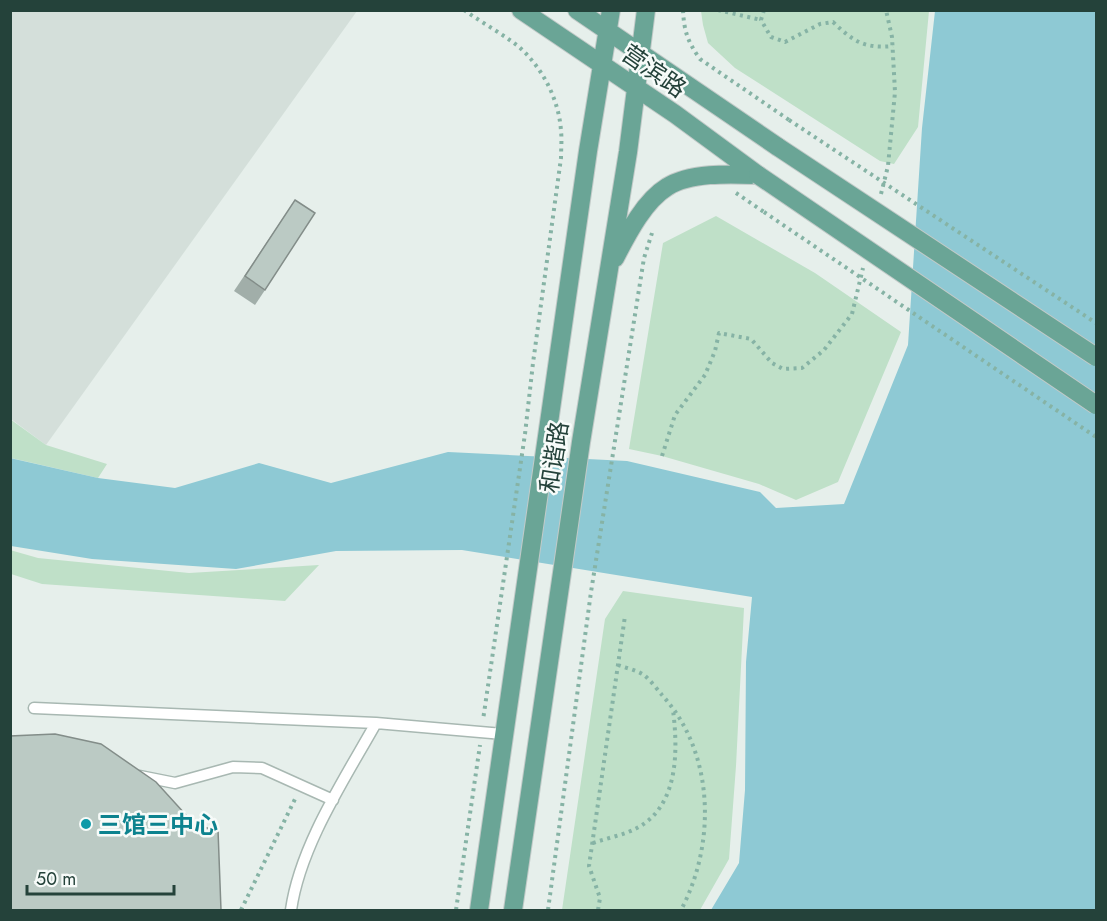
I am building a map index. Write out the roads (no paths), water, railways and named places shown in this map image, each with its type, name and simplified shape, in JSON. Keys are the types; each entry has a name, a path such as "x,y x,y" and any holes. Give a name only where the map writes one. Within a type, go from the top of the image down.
{"main road":[{"name":"营滨路","path":"521,10 602,64 758,175 1096,405"},
{"name":"营滨路","path":"577,10 778,147 1096,357"},
{"name":"和谐路","path":"479,910 546,437 611,10"},
{"name":"和谐路","path":"513,910 646,10"},
{"path":"609,270 642,213 652,199 667,187 707,175 758,175"}],"lane":[{"path":"34,708 376,723 503,734"},
{"path":"291,910 294,891 312,842 376,723"},
{"path":"131,772 142,777 175,783 233,767 262,768 333,800"}],"water":[{"path":"935,11 1096,11 1096,910 711,910 739,863 745,790 746,662 752,597 462,550 336,551 236,569 92,559 11,546 10,458 98,478 175,488 259,463 331,483 448,452 627,461 760,492 776,508 844,504 908,345 922,128"}],"place":[{"name":"三馆三中心","path":"86,824"}]}
